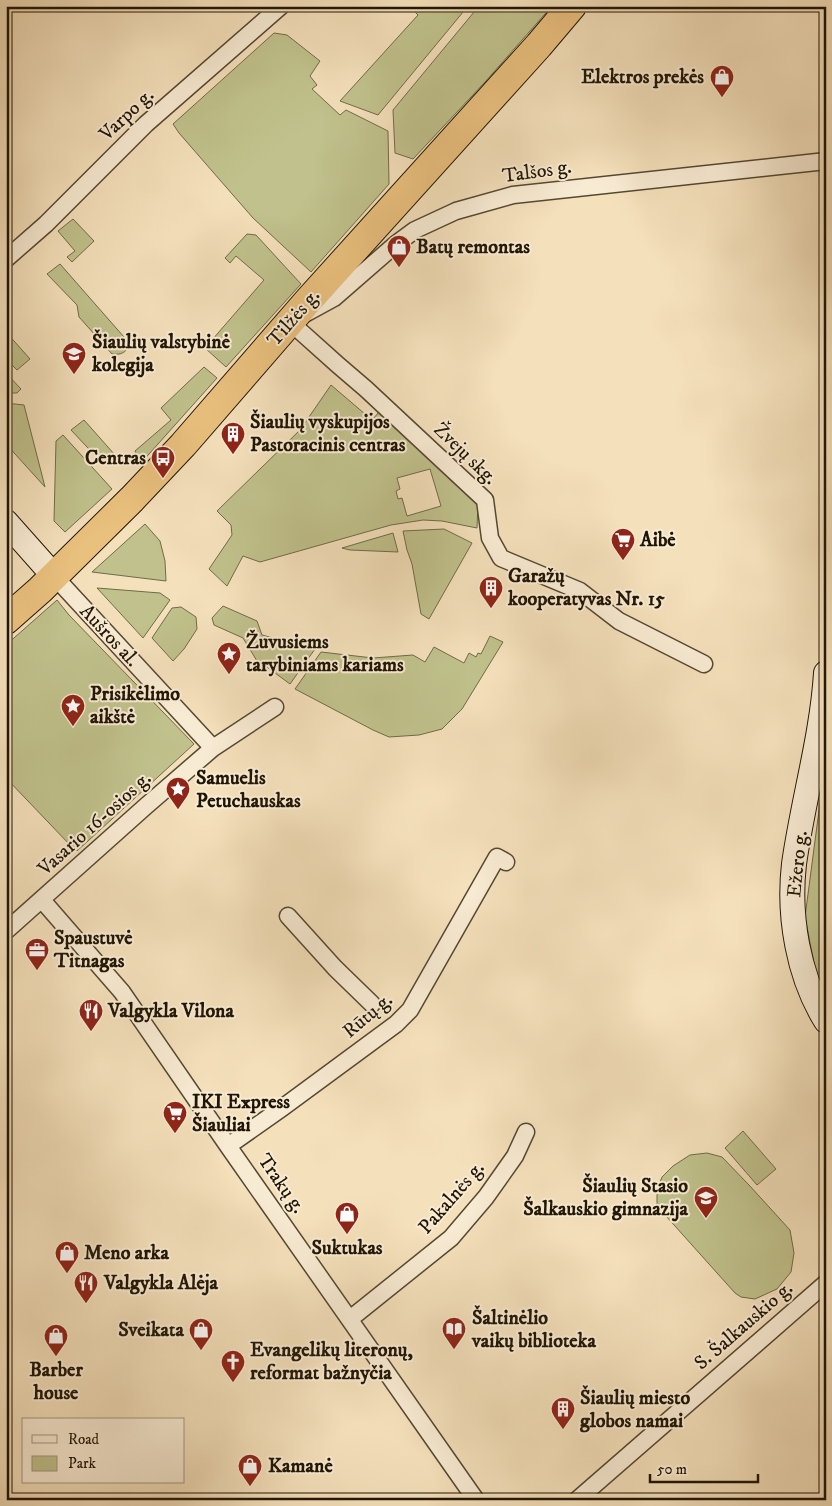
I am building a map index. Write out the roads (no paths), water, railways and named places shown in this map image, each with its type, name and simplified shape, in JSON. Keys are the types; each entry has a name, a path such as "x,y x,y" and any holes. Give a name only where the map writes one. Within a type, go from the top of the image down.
{"highway":[{"name":"Tilžės g.","path":"6,620 54,576 132,499 182,445 572,6"}],"main road":[{"name":"Aušros al.","path":"6,522 54,576"},
{"name":"Ežero g.","path":"825,683 794,865 793,897 794,917 801,960 814,1000 826,1021"}],"street":[{"name":"Varpo g.","path":"6,259 46,224 146,124 281,6"},
{"name":"Talšos g.","path":"290,322 334,298 415,230 456,211 513,195 826,160"},
{"name":"Žvejų skg.","path":"290,322 366,389 485,500 490,538 501,558 580,591 619,621 704,664"},
{"name":"Aušros al.","path":"54,576 213,748"},
{"name":"Vasario 16-osios g.","path":"6,931 213,748 275,707"},
{"name":"Rūtų g.","path":"228,1146 396,1024 410,1010 497,857 506,862"},
{"name":"Trakų g.","path":"42,900 122,992 476,1500"},
{"path":"288,916 335,968 372,1004"},
{"name":"Pakalnės g.","path":"350,1319 451,1238 486,1197 515,1156 526,1132"},
{"name":"S. Šalkauskio g.","path":"577,1500 826,1283"}],"place":[{"name":"Elektros prekės","path":"722,98"},
{"name":"Batų remontas","path":"399,268"},
{"name":"Šiaulių valstybinė kolegija","path":"74,375"},
{"name":"Šiaulių vyskupijos Pastoracinis centras","path":"233,455"},
{"name":"Centras","path":"163,479"},
{"name":"Aibė","path":"623,561"},
{"name":"Garažų kooperatyvas Nr. 15","path":"491,609"},
{"name":"Žuvusiems tarybiniams kariams","path":"229,675"},
{"name":"Prisikėlimo aikštė","path":"73,727"},
{"name":"Samuelis Petuchauskas","path":"178,810"},
{"name":"Spaustuvė Titnagas","path":"37,971"},
{"name":"Valgykla Vilona","path":"91,1032"},
{"name":"IKI Express Šiauliai","path":"175,1134"},
{"name":"Šiaulių Stasio Šalkauskio gimnazija","path":"706,1219"},
{"name":"Suktukas","path":"347,1235"},
{"name":"Meno arka","path":"67,1274"},
{"name":"Valgykla Alėja","path":"86,1304"},
{"name":"Šaltinėlio vaikų biblioteka","path":"454,1350"},
{"name":"Sveikata","path":"201,1351"},
{"name":"Barber house","path":"56,1357"},
{"name":"Evangelikų literonų, reformat bažnyčia","path":"233,1383"},
{"name":"Šiaulių miesto globos namai","path":"563,1430"},
{"name":"Kamanė","path":"250,1487"}]}
